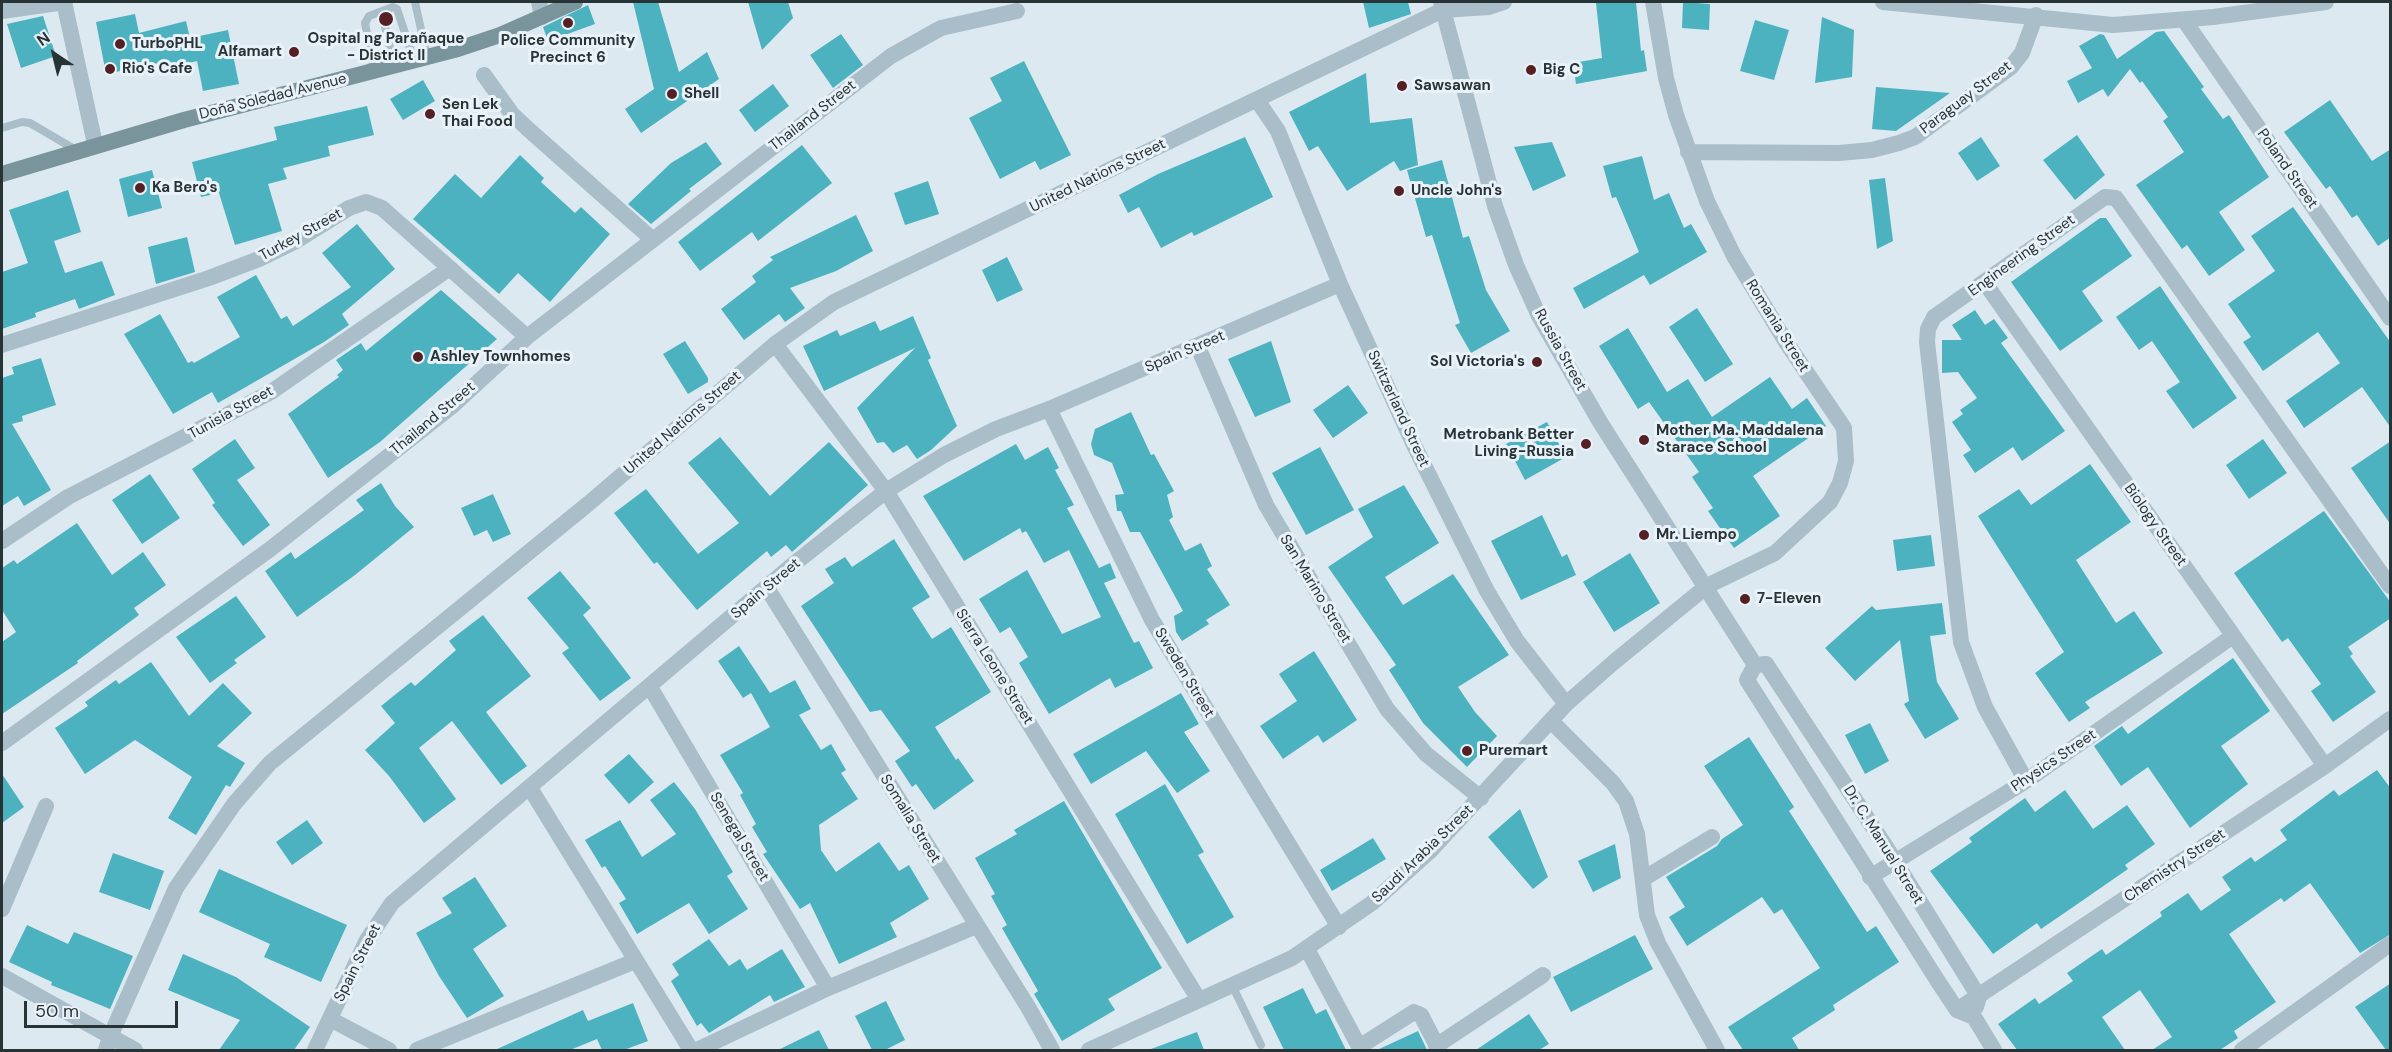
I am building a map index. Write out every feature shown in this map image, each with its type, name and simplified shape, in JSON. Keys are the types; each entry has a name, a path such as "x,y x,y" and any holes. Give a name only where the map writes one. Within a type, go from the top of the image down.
{"main road":[{"name":"Doña Soledad Avenue","path":"2,174 95,144 394,66 500,35 540,9 574,2"}],"street":[{"path":"2,11 65,2 95,144"},
{"path":"1442,6 1489,7 1504,2"},
{"name":"Romania Street","path":"1653,2 1666,78 1688,152 1707,201 1729,246 1786,342 1844,428 1846,443 1846,461 1840,483 1830,502 1818,516 1775,553 1707,586"},
{"path":"1883,2 2036,15 2113,25 2184,20 2326,2"},
{"name":"United Nations Street","path":"108,1044 176,888 234,804 270,763 588,504 775,344 834,302 1257,100 1442,6"},
{"name":"Russia Street","path":"1442,6 1495,206 1516,266 1539,316 1600,422 1707,586 1755,665 1766,664 1774,678"},
{"name":"Thailand Street","path":"2,743 269,550 451,407 527,337 891,56 941,28 1017,11"},
{"name":"Paraguay Street","path":"1688,152 1839,153 1872,150 1916,137 2011,67 2022,53 2036,15"},
{"name":"Poland Street","path":"2184,20 2391,318"},
{"path":"484,75 512,114 652,239"},
{"name":"Switzerland Street","path":"1257,100 1278,131 1340,284 1414,445 1487,591 1517,641 1566,704"},
{"name":"Engineering Street","path":"2026,781 1985,707 1961,642 1927,342 1928,329 1934,317 2104,197 2116,198 2391,586"},
{"name":"Turkey Street","path":"2,345 249,263 296,241 349,208 366,202 382,208 527,337"},
{"name":"Tunisia Street","path":"2,541 68,497 271,392 450,268"},
{"name":"Biology Street","path":"1985,283 2325,766"},
{"name":"Spain Street","path":"315,1050 367,940 392,903 886,491 969,441 1198,347 1340,284"},
{"name":"Sierra Leone Street","path":"775,344 886,491 1199,1000"},
{"name":"San Marino Street","path":"1198,347 1266,505 1387,709 1426,754 1481,798"},
{"name":"Sweden Street","path":"1049,409 1134,588 1168,649 1339,927"},
{"name":"Saudi Arabia Street","path":"1089,1050 1232,986 1307,949 1339,927 1399,880 1481,798 1566,704 1707,586"},
{"name":"Somalia Street","path":"767,588 1028,1007 1052,1050"},
{"name":"Physics Street","path":"1870,877 2026,781 2233,636"},
{"name":"Dr. C. Manuel Street","path":"1755,665 1747,680 1870,877 1957,1010"},
{"name":"Dr. C. Manuel Street","path":"1774,678 1895,862 1978,997"},
{"name":"Senegal Street","path":"650,687 828,988"},
{"name":"Chemistry Street","path":"1957,1010 2325,766 2391,719"},
{"path":"1551,721 1612,783 1626,801 1633,818 1647,915 1658,943 1717,1050"},
{"path":"530,788 634,961 691,1050"},
{"path":"2,909 46,806"},
{"path":"1643,879 1712,837"},
{"path":"697,1050 828,988 976,926"},
{"path":"2242,1050 2391,944"},
{"path":"1307,949 1360,1048 1414,1012 1421,1015 1437,1048 1543,975"},
{"path":"417,1050 634,961"},
{"path":"2,976 108,1044 135,1050"},
{"path":"1974,1017 1978,997"},
{"path":"1957,1010 1974,1017 1994,1050"},
{"path":"330,1019 389,1050"}],"lane":[{"path":"415,2 420,59"},
{"path":"374,71 365,23 369,16 393,7 397,9 420,59"},
{"path":"383,17 394,66"},
{"path":"2,128 22,122 30,123 76,150"},
{"path":"1232,986 1262,1045"}],"building":[{"path":"633,2 658,2 679,72 707,52 719,79 641,133 625,109 654,89"},
{"path":"748,2 788,2 793,18 762,50"},
{"path":"1363,2 1408,2 1411,14 1369,28"},
{"path":"1636,2 1641,51 1644,50 1647,71 1576,84 1573,63 1602,58 1596,3"},
{"path":"1683,2 1710,4 1709,30 1682,28"},
{"name":"Police Community Precinct 6","path":"588,5 595,24 548,41 543,27"},
{"path":"135,14 139,33 186,21 190,38 228,30 239,84 203,91 197,61 160,70 159,63 106,74 96,22"},
{"path":"43,16 56,56 21,68 7,24"},
{"path":"1822,17 1854,30 1852,77 1815,83"},
{"path":"1755,20 1789,30 1774,80 1740,71"},
{"path":"2164,31 2204,87 2201,89 2223,119 2229,115 2269,177 2219,212 2245,250 2209,276 2187,245 2182,249 2136,185 2184,152 2163,121 2168,117 2142,81 2140,83 2130,69 2108,97 2103,89 2078,103 2067,81 2092,68 2079,46 2100,34 2104,35 2117,59 2156,32"},
{"path":"841,34 863,65 833,88 810,55"},
{"path":"1024,61 1071,155 1040,170 1035,161 1000,179 969,118 1002,101 990,78"},
{"path":"1366,73 1370,123 1412,118 1418,165 1400,171 1394,161 1347,191 1318,146 1309,151 1289,112"},
{"path":"423,80 435,101 403,120 390,99"},
{"path":"773,84 789,106 755,132 739,110"},
{"path":"1876,87 1950,93 1896,131 1872,129"},
{"path":"2330,100 2372,161 2391,149 2391,237 2378,246 2357,215 2352,218 2330,186 2326,189 2284,132"},
{"path":"367,106 374,135 328,146 330,156 283,168 287,179 268,184 282,231 235,245 219,193 201,197 192,162 277,140 274,127"},
{"path":"2077,135 2105,175 2075,200 2043,160"},
{"path":"1245,137 1273,197 1194,236 1192,232 1161,248 1139,207 1128,213 1119,195 1158,174"},
{"path":"1981,137 2000,166 1977,181 1958,153"},
{"path":"706,142 722,164 689,189 691,191 651,224 628,204 671,163"},
{"path":"1552,142 1566,176 1533,191 1514,147"},
{"path":"802,145 832,183 758,241 752,232 700,271 678,242"},
{"path":"520,155 544,178 541,182 575,213 581,207 610,234 550,302 518,273 499,294 413,219 455,174 481,198"},
{"path":"1642,156 1654,200 1669,193 1684,228 1691,224 1707,252 1650,285 1644,275 1584,309 1573,288 1639,252 1616,197 1612,198 1603,166"},
{"path":"1442,160 1463,238 1469,236 1486,290 1510,331 1471,353 1455,325 1460,323 1432,235 1426,237 1407,170"},
{"path":"152,170 162,208 128,217 119,179"},
{"path":"1885,178 1893,241 1877,249 1869,180"},
{"path":"928,181 939,214 905,225 894,193"},
{"path":"68,190 81,232 54,241 65,273 102,261 115,295 79,309 75,299 35,313 36,317 2,329 2,272 28,263 9,210"},
{"path":"2293,207 2391,343 2391,428 2362,387 2304,428 2286,401 2340,363 2318,332 2263,371 2243,342 2251,337 2228,304 2275,271 2251,236"},
{"path":"856,215 873,251 836,271 790,288 805,308 785,322 779,314 744,340 721,309 756,282 752,276 773,260 770,257"},
{"path":"2100,218 2106,218 2132,256 2082,291 2103,321 2060,351 2011,282"},
{"path":"357,224 395,269 342,314 349,325 324,342 218,403 212,392 173,414 124,334 160,314 188,363 192,361 194,363 240,337 217,297 256,275 281,319 287,316 293,326 351,287 322,253"},
{"path":"187,237 195,272 156,284 148,247"},
{"path":"1007,257 1023,290 997,302 982,270"},
{"path":"2160,286 2237,398 2193,429 2166,391 2180,382 2152,341 2139,350 2116,317"},
{"name":"Ashley Townhomes","path":"441,290 497,339 380,442 328,478 288,414 339,377 337,375 343,370 336,360 361,343 366,351"},
{"path":"1697,308 1733,364 1705,382 1669,327"},
{"path":"1975,310 1985,325 1994,319 2008,338 2001,343 2065,431 2022,461 2013,447 1975,473 1963,455 1971,450 1952,422 1963,414 1960,410 1977,398 1958,372 1942,373 1942,340 1962,340 1952,325"},
{"path":"913,316 931,358 928,360 957,426 931,450 917,459 907,445 893,453 884,442 877,443 857,408 915,348 824,391 803,346 837,330 840,336 875,321 880,331"},
{"path":"1628,328 1667,392 1688,379 1712,417 1770,377 1792,409 1807,398 1826,426 1753,476 1780,516 1734,548 1708,511 1713,508 1692,477 1699,472 1649,402 1638,409 1599,346"},
{"path":"685,341 708,378 708,382 688,394 663,354"},
{"path":"1271,341 1291,402 1255,417 1228,359"},
{"path":"41,358 56,405 22,416 23,421 12,424 51,490 24,506 18,496 2,506 2,378 14,374 12,367"},
{"path":"1348,385 1368,413 1333,438 1313,410"},
{"path":"1131,412 1151,455 1154,454 1174,491 1167,495 1173,517 1169,520 1185,551 1201,543 1212,566 1207,569 1230,605 1206,620 1209,624 1182,641 1176,632 1174,616 1183,611 1140,532 1130,532 1121,511 1117,511 1115,495 1124,494 1112,463 1094,455 1091,444 1095,429"},
{"path":"1547,422 1566,457 1525,480 1506,444"},
{"path":"720,437 770,496 829,442 868,485 792,552 786,545 771,557 767,551 697,610 657,562 654,564 614,513 646,489 698,554 739,523 688,463"},
{"path":"235,439 255,468 237,480 270,525 243,546 212,505 215,503 192,469"},
{"path":"2263,439 2287,473 2249,499 2226,465"},
{"path":"2391,441 2391,525 2351,468"},
{"path":"1016,444 1025,460 1048,447 1059,468 1055,470 1074,505 1067,508 1099,568 1110,563 1116,578 1104,583 1134,643 1139,641 1153,668 1115,688 1110,678 1049,714 1019,663 1028,657 1010,627 1000,633 979,599 1027,570 1062,634 1101,617 1069,550 1044,563 1026,531 1022,533 1020,528 964,561 923,496"},
{"path":"1320,447 1354,510 1306,535 1272,473"},
{"path":"2090,464 2131,522 2076,560 2116,623 2134,611 2163,653 2085,702 2090,708 2069,722 2035,673 2064,652 1978,516 2019,489 2031,505"},
{"path":"150,474 180,518 142,544 112,500"},
{"path":"381,483 395,506 414,527 355,575 297,617 265,571 291,552 295,559 364,510 356,500"},
{"path":"1404,485 1439,543 1385,577 1403,605 1453,574 1509,655 1458,687 1475,712 1497,736 1467,767 1423,723 1389,670 1396,665 1328,567 1373,537 1358,509"},
{"path":"493,494 511,534 493,542 487,530 474,536 461,508"},
{"path":"2324,511 2391,603 2391,618 2348,647 2353,654 2350,656 2376,692 2333,722 2311,691 2321,684 2288,638 2282,642 2234,573"},
{"path":"1542,515 1562,557 1567,554 1576,575 1521,600 1491,541"},
{"path":"77,523 112,575 143,552 166,585 134,608 139,615 77,661 78,663 2,714 2,642 16,632 2,610 2,568 14,560 17,564"},
{"path":"1931,535 1935,566 1897,571 1893,540"},
{"path":"894,539 930,597 912,608 932,639 951,627 991,692 935,727 956,760 958,758 974,781 934,810 916,784 912,787 895,761 910,751 881,710 870,712 801,606 834,583 825,569 845,557 852,567"},
{"path":"1630,553 1660,603 1614,632 1583,582"},
{"path":"560,571 591,608 583,615 631,678 600,701 562,653 569,648 527,598"},
{"path":"236,596 266,637 234,660 237,663 210,683 176,637"},
{"path":"1942,603 1946,634 1930,636 1937,682 1959,719 1925,739 1904,704 1909,701 1900,640 1855,681 1825,648 1872,606 1876,610"},
{"path":"483,615 531,676 486,712 527,766 501,785 452,721 419,748 456,799 424,823 389,776 365,750 395,723 381,706 411,682 415,686 456,650 449,641"},
{"path":"739,646 770,693 795,680 811,709 799,715 821,750 831,744 846,770 841,773 858,799 819,825 821,850 836,872 879,842 899,871 909,865 929,899 890,923 897,937 839,964 810,903 800,909 763,854 767,852 752,827 756,824 740,795 743,793 720,755 770,727 751,693 743,698 718,661"},
{"path":"1314,651 1357,720 1323,743 1318,735 1283,759 1260,726 1297,701 1279,674"},
{"path":"2233,658 2270,711 2221,746 2248,784 2190,828 2148,767 2121,786 2094,746 2122,726 2128,734"},
{"path":"151,662 189,716 223,683 252,713 217,746 245,763 230,787 226,785 196,835 168,818 192,777 135,740 85,774 55,728 88,706 85,702 116,680 119,684"},
{"path":"1181,693 1199,724 1184,732 1210,771 1177,793 1146,751 1091,784 1073,754"},
{"path":"1870,723 1889,761 1865,774 1845,735"},
{"path":"1749,737 1794,807 1789,811 1867,932 1876,926 1899,962 1833,1005 1835,1010 1792,1038 1799,1050 1743,1050 1728,1027 1820,968 1782,909 1774,914 1762,897 1687,946 1669,917 1685,907 1666,877 1717,846 1722,839 1743,825 1704,766"},
{"path":"629,754 654,782 629,804 604,775"},
{"path":"2377,770 2391,789 2391,934 2360,953 2310,883 2284,902 2281,898 2229,934 2276,1002 2234,1031 2238,1038 2220,1050 2152,1050 2172,1037 2140,990 2102,1017 2125,1050 2017,1050 1998,1024 2035,998 2039,1004 2073,981 2067,973 2102,949 2106,955 2162,916 2160,912 2188,893 2201,911 2231,890 2222,877 2251,857 2255,862 2287,840 2280,830 2334,790 2339,796"},
{"path":"2,774 24,807 2,823"},
{"path":"674,782 695,809 733,872 727,876 748,909 709,934 689,903 637,934 619,903 626,899 605,866 602,868 585,840 620,820 642,857 676,834 650,800"},
{"path":"1165,784 1204,852 1198,855 1234,917 1187,944 1115,814"},
{"path":"2065,790 2093,829 2127,805 2155,844 2125,865 2128,869 2041,929 2037,923 1993,954 1930,871 1972,842 1969,838 2025,798 2035,812"},
{"path":"1064,801 1162,968 1108,999 1115,1010 1062,1041 1034,994 1038,991 1002,928 1007,925 991,896 995,894 975,858 1017,834 1014,830"},
{"path":"1520,809 1548,877 1533,889 1488,837"},
{"path":"307,820 323,843 292,865 276,842"},
{"path":"1373,838 1386,859 1332,891 1320,870"},
{"path":"1615,844 1621,878 1593,892 1578,861"},
{"path":"113,853 164,871 150,910 99,892"},
{"path":"219,869 347,925 321,982 264,957 270,944 199,912"},
{"path":"475,877 507,926 473,949 504,996 467,1018 439,976 416,933 452,913 442,898"},
{"path":"27,925 68,944 74,932 133,956 110,1009 51,985 52,982 9,962"},
{"path":"1635,935 1653,969 1571,1012 1553,977"},
{"path":"709,939 729,966 740,959 747,970 782,949 805,987 774,1002 770,995 709,1033 701,1023 697,1026 671,981 679,975 672,964"},
{"path":"183,954 236,977 310,1027 294,1050 219,1050 240,1020 168,990"},
{"path":"2391,983 2391,1050 2386,1050 2355,1007"},
{"path":"1303,988 1316,1014 1326,1009 1346,1050 1284,1050 1263,1007"},
{"path":"886,1001 905,1040 885,1050 872,1050 855,1016"},
{"path":"633,1003 648,1041 624,1050 602,1050 597,1039 570,1050 495,1050 583,1010 588,1021"},
{"path":"1529,1014 1549,1044 1539,1050 1476,1050"},
{"path":"819,1030 829,1050 778,1050"},
{"path":"1418,1031 1427,1050 1377,1050"},
{"path":"1197,1032 1204,1050 1151,1050 1151,1049"}],"place":[{"name":"Ospital ng Parañaque - District II","path":"386,19"},
{"name":"Police Community Precinct 6","path":"568,23"},
{"name":"TurboPHL","path":"120,44"},
{"name":"Alfamart","path":"294,52"},
{"name":"Rio's Cafe","path":"110,69"},
{"name":"Big C","path":"1531,70"},
{"name":"Sawsawan","path":"1402,86"},
{"name":"Shell","path":"672,94"},
{"name":"Sen Lek Thai Food","path":"430,114"},
{"name":"Ka Bero's","path":"140,188"},
{"name":"Uncle John's","path":"1399,191"},
{"name":"Ashley Townhomes","path":"418,357"},
{"name":"Sol Victoria's","path":"1537,362"},
{"name":"Mother Ma. Maddalena Starace School","path":"1644,440"},
{"name":"Metrobank Better Living-Russia","path":"1586,444"},
{"name":"Mr. Liempo","path":"1644,535"},
{"name":"7-Eleven","path":"1745,599"},
{"name":"Puremart","path":"1467,751"}]}
